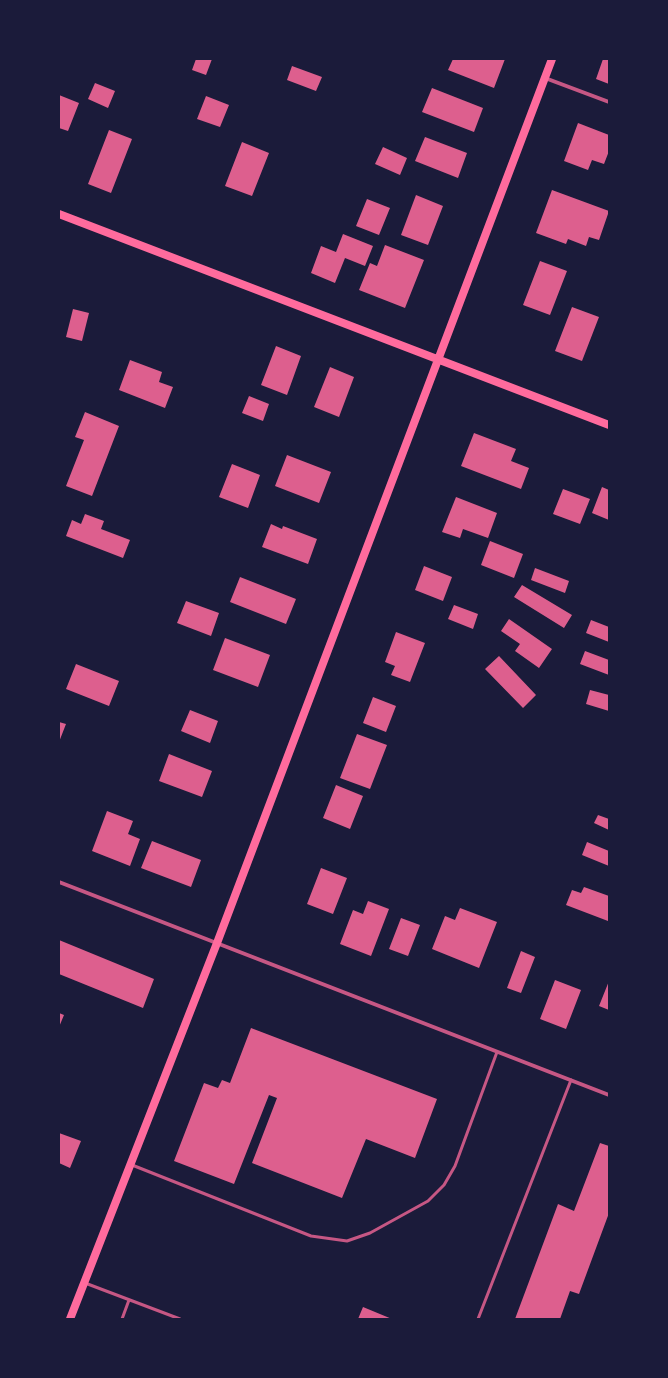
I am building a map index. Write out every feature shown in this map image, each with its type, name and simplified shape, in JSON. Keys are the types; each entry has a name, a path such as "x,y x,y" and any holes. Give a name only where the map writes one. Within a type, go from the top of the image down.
{"main road":[{"path":"70,1319 217,943 552,59"},
{"path":"59,214 609,425"}],"street":[{"path":"544,78 609,102"},
{"path":"59,882 609,1095"}],"lane":[{"path":"131,1164 311,1236 347,1241 370,1234 428,1201 444,1185 455,1166 497,1052"},
{"path":"478,1319 571,1080"},
{"path":"85,1283 180,1319"},
{"path":"122,1319 129,1300"}],"building":[{"path":"196,59 212,59 206,75 192,70"},
{"path":"453,59 505,59 494,88 448,70"},
{"path":"603,59 609,59 609,84 596,79"},
{"path":"292,66 322,77 316,91 287,80"},
{"path":"95,83 115,91 108,108 88,99"},
{"path":"432,88 483,108 474,132 422,112"},
{"path":"59,95 79,103 68,131 59,128"},
{"path":"206,96 229,105 220,127 197,119"},
{"path":"578,123 609,135 609,151 604,164 592,160 588,170 564,161"},
{"path":"109,130 132,139 111,193 88,184"},
{"path":"425,137 467,153 458,178 415,161"},
{"path":"242,142 269,153 252,196 225,186"},
{"path":"383,147 407,158 400,175 375,164"},
{"path":"552,190 609,211 599,240 589,237 586,246 568,239 566,244 536,233"},
{"path":"416,195 443,206 428,245 401,235"},
{"path":"367,199 390,208 379,235 356,226"},
{"path":"343,234 373,246 365,266 345,258 335,283 311,273 321,246 336,252"},
{"path":"385,245 424,260 405,308 359,290 370,263 377,266"},
{"path":"540,261 567,271 550,315 523,305"},
{"path":"572,307 599,317 582,361 555,351"},
{"path":"73,309 89,313 82,341 66,337"},
{"path":"276,346 301,356 287,395 261,385"},
{"path":"130,360 162,372 159,382 173,387 165,408 119,390"},
{"path":"330,367 354,377 339,417 314,407"},
{"path":"249,396 269,404 263,421 242,413"},
{"path":"85,412 119,426 92,496 66,486 84,440 75,437"},
{"path":"474,433 516,449 511,461 529,468 521,489 461,466"},
{"path":"287,455 331,472 319,503 275,486"},
{"path":"232,464 260,475 248,508 219,497"},
{"path":"602,487 609,490 609,520 592,513"},
{"path":"563,489 590,499 580,524 553,514"},
{"path":"456,497 497,513 488,538 463,529 460,538 442,532"},
{"path":"85,514 104,521 101,529 130,540 123,558 66,536 72,520 81,524"},
{"path":"271,524 282,529 283,526 317,539 308,564 262,547"},
{"path":"490,541 523,554 514,578 481,565"},
{"path":"424,566 452,577 443,601 415,590"},
{"path":"535,568 569,581 565,593 531,580"},
{"path":"240,577 296,599 286,624 230,602"},
{"path":"522,585 572,615 564,628 514,597"},
{"path":"186,601 219,613 211,636 177,623"},
{"path":"454,605 478,614 473,629 448,619"},
{"path":"509,619 552,649 539,668 515,651 520,644 501,631"},
{"path":"591,620 609,627 609,642 586,633"},
{"path":"396,632 425,643 410,682 391,675 395,666 385,662"},
{"path":"225,638 270,655 258,687 213,670"},
{"path":"585,651 609,660 609,675 580,664"},
{"path":"499,656 536,695 523,708 485,669"},
{"path":"76,664 119,681 109,706 66,689"},
{"path":"590,690 609,695 609,711 586,704"},
{"path":"373,697 396,706 386,732 363,723"},
{"path":"190,710 218,721 210,743 181,731"},
{"path":"59,722 66,724 59,742"},
{"path":"357,734 387,745 370,789 340,778"},
{"path":"169,754 212,771 202,797 159,781"},
{"path":"336,785 363,796 350,829 323,818"},
{"path":"107,811 133,821 128,834 140,839 130,866 92,851"},
{"path":"598,815 609,819 609,830 594,823"},
{"path":"152,841 201,860 191,887 141,868"},
{"path":"587,842 609,851 609,866 582,855"},
{"path":"321,868 347,878 333,914 307,904"},
{"path":"584,887 609,896 608,921 566,905 572,890 581,893"},
{"path":"368,901 389,909 371,956 340,944 353,910 363,914"},
{"path":"460,908 497,922 479,968 432,949 445,916 455,920"},
{"path":"401,918 420,925 408,956 389,949"},
{"path":"59,940 154,979 143,1008 59,974"},
{"path":"521,951 535,957 521,993 507,988"},
{"path":"555,980 581,990 566,1029 540,1019"},
{"path":"609,981 609,1010 599,1006"},
{"path":"59,1013 64,1015 59,1027"},
{"path":"251,1028 437,1099 415,1158 366,1139 342,1198 252,1163 277,1098 269,1095 234,1184 174,1161 204,1083 218,1088 222,1080 230,1083"},
{"path":"59,1133 81,1141 70,1168 59,1163"},
{"path":"600,1143 609,1146 609,1213 579,1294 570,1291 560,1319 515,1319 558,1204 574,1211"},
{"path":"363,1307 392,1319 358,1319"}]}
